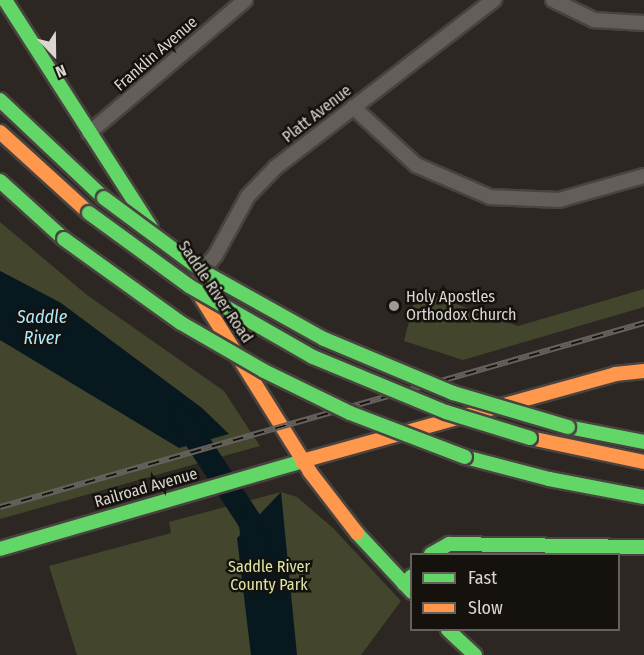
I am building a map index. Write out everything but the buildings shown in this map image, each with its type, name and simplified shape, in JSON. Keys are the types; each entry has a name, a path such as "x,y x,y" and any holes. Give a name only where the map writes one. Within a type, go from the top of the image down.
{"main road":[{"name":"Saddle River Road","path":"10,2 89,134 192,283 302,461 356,532 409,584"},
{"path":"0,100 104,198 204,272 324,339 453,393 568,427 644,442"},
{"path":"0,132 89,213 189,286 313,357 446,412 530,438 644,462"},
{"path":"0,182 64,239 141,296 264,371 350,413 465,457 549,479 644,497"},
{"name":"Railroad Avenue","path":"0,549 302,461 615,374 644,371"},
{"path":"434,553 449,544 644,547"},
{"path":"449,631 475,655"}],"street":[{"name":"Franklin Avenue","path":"89,134 245,0"},
{"name":"Platt Avenue","path":"192,283 215,256 252,191 353,107 494,0"},
{"path":"553,0 594,20 644,23"},
{"path":"353,107 416,165 490,198 559,200 644,176"}],"green space":[{"path":"0,222 87,295 224,391 260,446 0,519 0,332 61,303 0,271"},
{"path":"644,289 644,307 463,360 404,341 417,290 518,326"},
{"name":"Saddle River County Park","path":"281,492 297,497 333,528 401,601 361,655 77,655 49,566 171,533 169,522"}],"water":[{"name":"Saddle River","path":"0,271 61,303 202,408 229,434 179,448 0,340"},
{"path":"281,492 297,655 251,655 237,538"}],"waterway":[{"name":"Saddle River","path":"181,416 251,523 254,555"}],"railway":[{"path":"0,507 644,323"}],"traffic: fast":[{"path":"5,0 151,227"},
{"path":"0,100 104,198"},
{"path":"0,181 64,239"},
{"path":"104,198 204,272 324,339 453,393 568,427"},
{"path":"89,213 189,286 313,357 446,412 530,438"},
{"path":"64,239 181,323 264,371 350,413 465,457"},
{"path":"568,427 644,442"},
{"path":"465,457 549,479 644,497"},
{"path":"0,549 302,461"},
{"path":"357,533 410,590"},
{"path":"433,553 449,544 644,547"},
{"path":"404,584 410,578"},
{"path":"449,631 475,655"}],"traffic: slow":[{"path":"0,132 89,213"},
{"path":"197,291 310,472 357,533"},
{"path":"302,461 615,374 644,371"},
{"path":"530,438 644,462"}],"place":[{"name":"Holy Apostles Orthodox Church","path":"394,306"}]}
